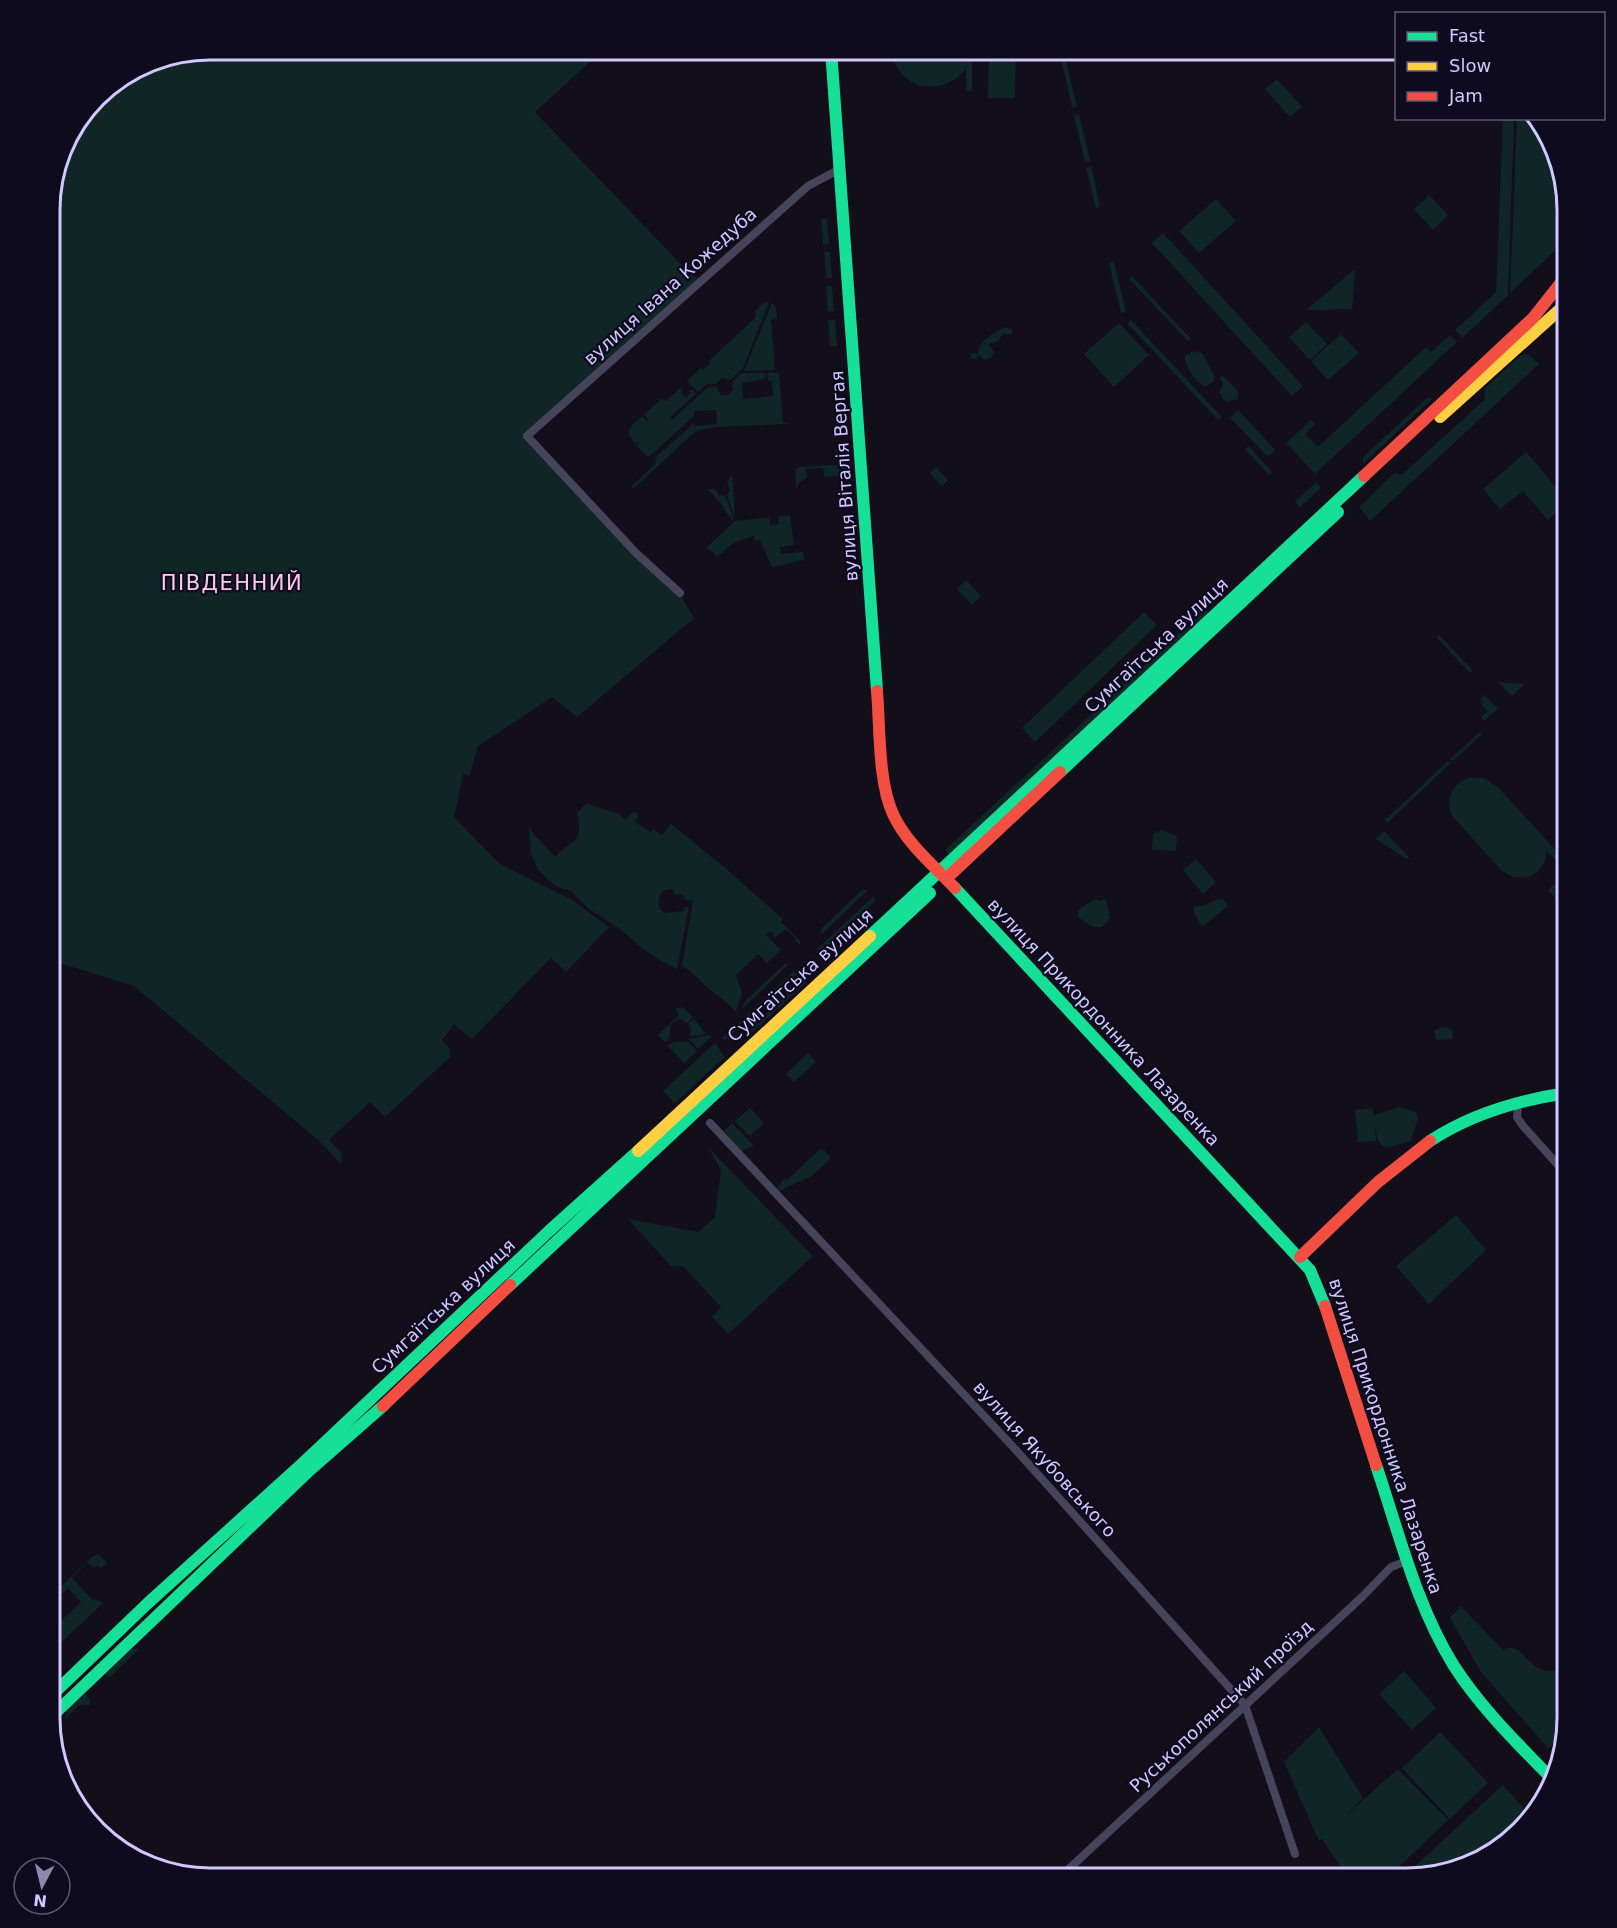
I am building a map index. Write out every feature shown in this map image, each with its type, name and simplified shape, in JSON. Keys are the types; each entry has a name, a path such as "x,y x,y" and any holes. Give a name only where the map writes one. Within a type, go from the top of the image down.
{"main road":[{"name":"вулиця Віталія Вергая","path":"832,60 886,797 897,825 942,876"},
{"name":"Сумгаїтська вулиця","path":"60,1687 148,1603 330,1445 399,1391 1533,318 1557,288"},
{"name":"Сумгаїтська вулиця","path":"942,876 1488,372 1557,312"},
{"name":"вулиця Прикордонника Лазаренка","path":"942,876 1300,1257 1315,1277 1407,1561 1428,1616 1460,1673 1482,1703 1546,1773"},
{"path":"1300,1257 1418,1150 1465,1121 1545,1096 1557,1094"},
{"name":"Сумгаїтська вулиця","path":"60,1708 330,1445"}],"street":[{"name":"вулиця Івана Кожедуба","path":"680,593 636,553 527,436 808,186 840,170"},
{"path":"1518,1104 1517,1117 1557,1163"},
{"name":"вулиця Якубовського","path":"710,1123 1015,1449 1245,1705 1295,1854"},
{"name":"Руськополянський проїзд","path":"1070,1868 1362,1597 1391,1567 1407,1561"}],"green space":[{"path":"200,60 592,60 535,112 691,275 703,279 527,436 681,596 694,618 577,717 552,697 478,746 469,776 463,774 454,817 500,864 572,900 609,927 566,972 551,958 472,1039 454,1024 442,1040 450,1049 450,1057 385,1117 370,1102 329,1140 342,1153 341,1164 317,1139 134,986 60,963 60,200 65,171 75,143 97,111 111,97 143,75 180,63"},
{"path":"894,60 972,60 972,91 966,91 966,69 956,78 933,87 911,82"},
{"path":"989,60 1016,60 1015,98 988,98"},
{"path":"1066,61 1077,107 1072,108 1062,62"},
{"path":"1277,79 1302,107 1290,117 1265,89"},
{"path":"1079,114 1090,161 1085,162 1074,116"},
{"path":"1503,120 1514,120 1508,295 1462,338 1455,330 1496,292"},
{"path":"1517,120 1527,120 1542,143 1554,180 1557,200 1557,249 1510,293"},
{"path":"1091,166 1100,205 1096,209 1086,168"},
{"path":"1429,195 1448,215 1433,230 1414,209"},
{"path":"1216,199 1236,221 1199,253 1179,231"},
{"path":"827,218 829,244 823,245 821,219"},
{"path":"1163,233 1303,386 1292,396 1152,243"},
{"path":"824,252 830,252 832,278 826,278"},
{"path":"1114,262 1126,312 1121,313 1109,263"},
{"path":"1355,269 1352,309 1306,310"},
{"path":"1132,276 1191,339 1188,341 1129,279"},
{"path":"826,286 832,286 834,311 828,312"},
{"path":"769,302 743,368 730,380 722,378 716,384 707,384 698,392 687,381 701,368 703,370 711,363 709,361 756,317 755,311 763,303"},
{"path":"772,303 776,308 777,318 771,320 775,370 744,371"},
{"path":"835,319 837,346 830,346 828,320"},
{"path":"1130,319 1222,417 1218,420 1128,324"},
{"path":"1306,322 1327,344 1310,360 1289,337"},
{"path":"1119,323 1149,355 1114,387 1084,354"},
{"path":"1006,327 1012,329 1012,334 1003,334 998,341 988,344 994,352 991,358 985,360 978,355 976,359 971,358 970,355 978,354 981,345 988,337"},
{"path":"1341,334 1359,353 1328,380 1311,361"},
{"path":"1450,335 1457,342 1315,474 1286,443 1311,420 1315,424 1305,434 1318,447 1426,347 1431,352"},
{"path":"1193,351 1202,353 1215,377 1214,381 1207,386 1196,379 1185,360 1185,356"},
{"path":"1528,354 1539,364 1370,521 1359,507 1394,473 1402,475 1485,399 1484,389 1521,355"},
{"path":"741,373 765,373 765,379 742,383 743,399 773,396 772,381 768,381 767,373 779,373 783,422 788,424 715,427 696,431 633,489 631,487 655,464 656,457 693,424 696,426 717,424 716,410 694,411 694,416 650,456 647,456 637,446 641,440 636,444 629,435 631,426 642,416 647,421 644,415 661,399 666,401 680,388 686,398 692,389 696,394 670,417 672,420 708,387 716,387 721,395 728,395 733,390 732,382"},
{"path":"1223,376 1238,391 1238,399 1228,402 1223,399 1219,392 1223,385 1220,377"},
{"path":"1427,398 1433,398 1363,464 1363,457"},
{"path":"1238,410 1275,450 1270,456 1266,455 1230,418"},
{"path":"1249,446 1272,472 1269,475 1245,449"},
{"path":"1526,452 1557,488 1557,512 1548,520 1523,491 1500,509 1483,489"},
{"path":"848,464 849,475 824,477 823,468 806,469 807,477 796,488 795,470 799,467"},
{"path":"936,467 948,480 942,486 930,473"},
{"path":"732,475 735,519 727,495 730,491 727,482"},
{"path":"1316,482 1321,488 1300,507 1295,502"},
{"path":"707,489 715,489 719,495 725,496 734,519 732,520 724,507"},
{"path":"790,515 794,545 780,547 781,554 803,552 804,560 772,567 760,540 755,541 754,536 733,543 717,557 706,548 735,521 773,517 769,518 770,525 779,524 778,517 774,517"},
{"path":"966,580 981,596 972,605 957,589"},
{"path":"1205,609 1211,615 950,856 945,850"},
{"path":"1144,612 1157,625 1035,742 1022,728"},
{"path":"1439,635 1473,671 1470,673 1437,638"},
{"path":"1498,682 1525,684 1512,696"},
{"path":"1485,695 1498,709 1484,721 1481,717 1488,711 1481,704 1483,702 1480,699"},
{"path":"1480,732 1482,734 1453,761 1450,759"},
{"path":"1448,761 1451,763 1387,823 1385,820"},
{"path":"1473,777 1485,779 1499,788 1557,852 1557,862 1546,850 1545,861 1538,872 1526,878 1513,877 1502,871 1452,816 1449,803 1452,791 1455,786"},
{"path":"586,803 619,814 625,820 634,811 639,815 635,822 651,832 653,829 662,835 671,824 783,919 781,922 800,941 800,945 795,940 796,938 785,929 776,937 770,931 766,935 781,950 767,963 758,954 736,975 742,992 736,1012 682,966 693,900 685,900 683,895 675,894 672,889 662,891 660,898 659,906 665,913 683,911 685,907 689,907 677,969 642,948 620,929 589,909 571,891 558,887 548,880 538,869 531,854 529,829 531,828 531,831 555,857 578,837 577,814"},
{"path":"1162,830 1177,836 1176,851 1151,850 1154,833"},
{"path":"1384,831 1407,855 1410,860 1376,839"},
{"path":"1196,859 1216,882 1203,894 1183,870"},
{"path":"1557,881 1557,900 1548,890"},
{"path":"862,890 868,890 821,935 821,929"},
{"path":"874,896 875,901 825,948 816,950"},
{"path":"1106,898 1110,918 1102,927 1093,927 1078,917 1078,910 1095,899 1101,901"},
{"path":"1223,899 1228,906 1202,927 1194,913 1194,907"},
{"path":"786,963 788,965 742,1009 745,1001"},
{"path":"794,971 797,974 727,1039 721,1039"},
{"path":"804,979 807,982 744,1040 755,1024"},
{"path":"682,1007 693,1017 687,1023 681,1019 673,1023 670,1027 670,1037 665,1042 658,1035 679,1015 676,1008"},
{"path":"694,1019 706,1034 690,1037 689,1023"},
{"path":"1444,1027 1452,1029 1453,1039 1436,1040 1434,1030"},
{"path":"709,1035 711,1037 698,1049 689,1039"},
{"path":"687,1041 697,1051 684,1063 667,1045"},
{"path":"715,1043 725,1057 675,1103 663,1091"},
{"path":"808,1053 816,1062 794,1082 786,1074"},
{"path":"1400,1107 1417,1113 1418,1119 1411,1141 1390,1147 1382,1146 1377,1138 1375,1124 1376,1141 1358,1142 1355,1110 1372,1108 1374,1115"},
{"path":"750,1108 764,1123 750,1136 735,1121"},
{"path":"732,1123 754,1146 741,1151 724,1131"},
{"path":"708,1147 813,1256 728,1334 712,1317 721,1307 684,1267 671,1266 628,1219 698,1232 715,1217 721,1170"},
{"path":"823,1149 831,1158 812,1176 779,1191 777,1189 784,1178 787,1180 819,1150"},
{"path":"1456,1215 1486,1250 1429,1304 1396,1266"},
{"path":"98,1554 107,1563 101,1568 98,1565 94,1568 87,1562 72,1578 93,1600 103,1603 60,1644 60,1622 81,1602 68,1588 60,1595 60,1587 93,1556"},
{"path":"1461,1606 1503,1650 1516,1649 1538,1668 1557,1671 1557,1728 1555,1741 1548,1748 1481,1672 1450,1618"},
{"path":"132,1649 139,1649 109,1678 105,1674"},
{"path":"1404,1671 1436,1708 1412,1730 1379,1694"},
{"path":"85,1694 90,1699 90,1705 79,1705 66,1718 71,1707"},
{"path":"1319,1727 1363,1798 1346,1815 1398,1769 1448,1820 1398,1868 1341,1868 1322,1839 1319,1841 1284,1762"},
{"path":"1440,1732 1488,1783 1450,1819 1402,1768"},
{"path":"1503,1785 1525,1810 1498,1837 1474,1853 1437,1865 1413,1868"}],"traffic: fast":[{"path":"832,60 877,691"},
{"path":"870,936 1364,476"},
{"path":"1060,772 1338,512"},
{"path":"955,888 1310,1270 1325,1306"},
{"path":"510,1285 930,893"},
{"path":"1430,1141 1479,1116 1513,1104 1557,1095"},
{"path":"60,1687 148,1603 303,1463 549,1231 638,1151"},
{"path":"60,1708 310,1470 383,1406"},
{"path":"1376,1465 1409,1568 1441,1643 1454,1666 1476,1696 1500,1725 1546,1773"}],"traffic: slow":[{"path":"1440,417 1557,312"},
{"path":"638,1151 870,936"}],"traffic: jam":[{"path":"1364,476 1533,318 1557,288"},
{"path":"877,691 882,770 893,814 905,835 955,888"},
{"path":"949,876 1060,772"},
{"path":"1300,1257 1378,1182 1430,1141"},
{"path":"383,1406 510,1285"},
{"path":"1325,1306 1376,1465"}],"district":[{"name":"ПІВДЕННИЙ","path":"232,583"}]}
